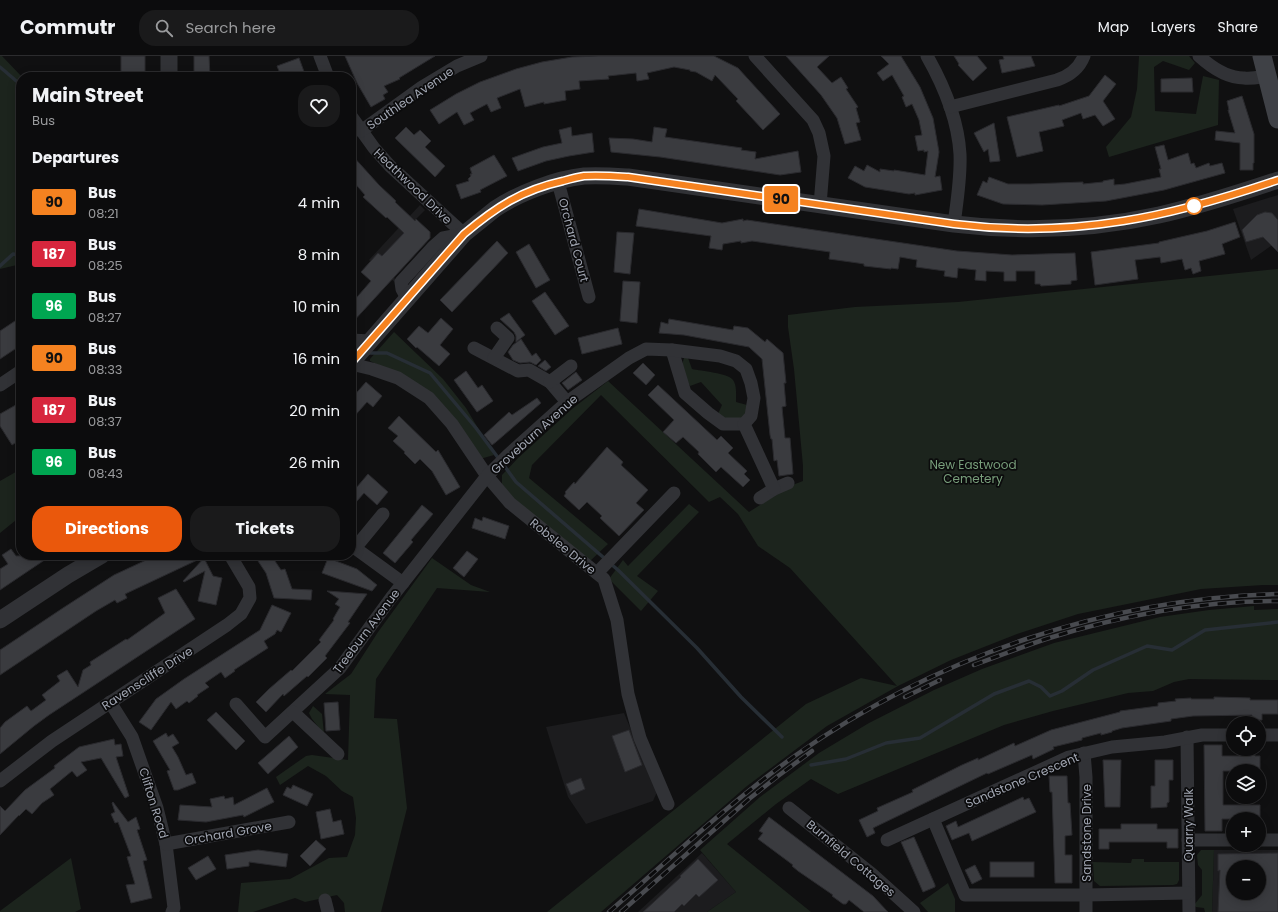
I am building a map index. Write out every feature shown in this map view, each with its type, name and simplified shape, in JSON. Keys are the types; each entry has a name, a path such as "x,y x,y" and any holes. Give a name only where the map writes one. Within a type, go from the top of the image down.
{"main road":[{"path":"1262,56 1278,119"}],"street":[{"path":"169,56 169,72"},
{"path":"320,56 326,72"},
{"name":"Southlea Avenue","path":"361,131 422,87 457,66 481,56"},
{"path":"755,56 813,120 819,133 824,156 820,205"},
{"path":"926,56 942,84 958,137 960,154 959,190 954,224"},
{"path":"950,107 1066,77 1078,67 1084,56"},
{"path":"1199,56 1208,65 1231,77 1245,79 1267,76"},
{"name":"Heathwood Drive","path":"356,124 374,148 390,166 464,234"},
{"path":"357,352 464,234 496,208 539,187 584,176 628,177 954,224 986,228 1012,229 1096,225 1158,215 1278,180"},
{"name":"Orchard Court","path":"558,182 589,297"},
{"path":"494,358 508,338 497,328"},
{"path":"474,348 518,371 529,370 550,382 567,402"},
{"name":"Groveburn Avenue","path":"487,476 567,402 629,358 646,349 672,350 720,356 736,361 746,369 752,384 754,398 751,416 744,424"},
{"path":"672,350 685,393 708,413 724,424 744,424 774,489"},
{"name":"Robslee Drive","path":"357,352 372,369 398,378 429,398 452,424 487,476 510,504 604,579 617,620 628,694 640,738 668,804"},
{"path":"550,382 571,366"},
{"path":"0,384 16,374"},
{"name":"Treeburn Avenue","path":"236,704 265,737 293,712 340,668 403,583 487,476"},
{"path":"760,498 788,482"},
{"path":"597,573 674,493"},
{"path":"356,544 383,514"},
{"name":"Treeburn Avenue","path":"356,549 403,583"},
{"path":"0,620 94,560"},
{"name":"Ravenscliffe Drive","path":"0,782 52,741 227,625 241,614 250,598 248,587 233,560"},
{"name":"Clifton Road","path":"110,702 132,737 157,808 166,844 174,908 172,912"},
{"path":"293,712 338,754"},
{"name":"Sandstone Crescent","path":"887,840 1069,757 1112,747 1166,742 1202,735 1226,735"},
{"path":"1266,735 1278,735"},
{"name":"Quarry Walk","path":"1187,737 1189,912"},
{"name":"Sandstone Drive","path":"1084,753 1086,777 1086,912"},
{"name":"Burnfield Cottages","path":"789,808 872,874 912,911"},
{"path":"933,819 966,895 1188,893"},
{"name":"Orchard Grove","path":"166,844 289,822"},
{"path":"1188,840 1226,840"},
{"path":"1266,840 1278,840"}],"shaded area":[{"path":"1278,195 1278,241 1251,260 1233,209"},
{"path":"420,205 425,210 416,219 430,238 394,277 397,284 369,260"},
{"path":"624,713 657,792 653,801 586,824 568,797 546,727"},
{"path":"1214,850 1226,850 1226,852 1266,852 1266,850 1278,850 1278,912 1212,912"},
{"path":"702,853 736,892 707,912 638,912"}],"green space":[{"path":"0,56 2,56 17,72 16,72 16,265 0,269"},
{"path":"1139,56 1189,56 1195,63 1189,70 1163,61 1154,67 1155,111 1196,114 1203,76 1219,80 1218,125 1109,157 1106,147 1131,117 1137,89"},
{"name":"New Eastwood Cemetery","path":"1278,269 1278,585 1201,589 1078,614 1017,634 951,660 898,686 827,726 747,786 601,912 547,912 806,704 861,678 897,686 790,568 758,546 738,514 720,497 709,502 601,395 532,465 529,478 608,544 589,562 511,496 502,484 502,475 518,458 572,409 608,381 749,512 790,486 803,481 803,466 788,315 855,307 958,302"},
{"path":"394,332 443,379 466,408 494,455 480,459 453,416 383,367 370,361 370,359"},
{"path":"684,358 688,358 692,369 720,374 733,380 736,388 736,402 747,405 742,419 730,421 718,414 722,405 701,382 690,386 683,369"},
{"path":"16,472 16,520 0,533 0,481"},
{"path":"689,504 699,512 637,576 658,591 641,611 609,579 623,560 628,566"},
{"path":"432,558 471,585 490,592 437,588 376,679 374,718 397,719 407,808 381,912 345,912 344,903 337,895 305,902 295,898 253,912 238,912 241,883 290,879 329,858 347,857 355,835 356,818 353,797 342,791 326,776 308,766 280,785 276,777 306,756 312,755 348,760 350,695 325,694 351,674 378,632"},
{"path":"1254,606 1254,610 1278,609 1278,680 1189,679 1174,682 1153,691 1128,693 1053,711 1004,725 838,794 811,779 776,804 727,844 811,912 707,912 736,892 700,850 760,797 819,753 869,723 934,690 982,669 1054,643 1160,617 1209,610"},
{"path":"313,706 322,714 324,734 309,713"},
{"path":"1201,850 1214,850 1212,912 1205,912 1204,908 1196,907 1194,905 1202,895 1202,870 1198,865 1197,855"},
{"path":"71,858 81,909 75,912 0,912 0,911"},
{"path":"1132,859 1144,859 1144,862 1179,862 1179,880 1177,884 1100,886 1094,881 1093,862 1131,863"},
{"path":"948,883 955,899 955,912 928,912 920,903"}],"building":[{"path":"121,56 145,56 145,72 121,72"},
{"path":"194,56 209,56 210,72 194,72"},
{"path":"345,56 435,56 399,78 400,79 384,86 388,92 383,95 385,99 371,107 356,81 356,72 352,72"},
{"path":"714,56 738,68 780,114 763,130 736,101 738,99 715,75 712,81 696,72 674,67 647,73 649,79 637,81 636,73 608,76 609,79 579,81 580,89 565,91 566,100 544,104 544,102 525,107 520,89 497,98 501,108 491,112 487,104 470,113 474,120 464,125 457,112 439,124 430,110 456,94 480,82 516,69 542,62 572,57"},
{"path":"786,56 829,56 817,67 832,83 841,77 848,88 846,89 858,107 856,108 860,122 856,123 861,140 845,144 837,118 821,95"},
{"path":"881,56 901,56 920,87 933,118 939,152 935,177 940,176 942,190 915,195 915,193 909,194 865,187 848,178 855,166 864,171 867,165 880,172 880,169 925,175 928,151 918,151 915,136 922,135 919,120 912,104 906,107 902,97 904,96 892,75 883,81 877,73 889,64"},
{"path":"954,56 977,56 987,68 973,81 958,65 959,64"},
{"path":"1003,56 1031,56 1035,66 1002,73 999,60 1004,59"},
{"path":"299,58 304,72 279,72 277,66"},
{"path":"1105,75 1116,84 1103,101 1115,119 1103,126 1095,115 1083,119 1081,113 1062,120 1064,126 1039,132 1043,151 1017,157 1007,117 1059,106 1089,96"},
{"path":"1192,78 1193,92 1161,92 1161,79"},
{"path":"1242,96 1254,134 1253,170 1240,170 1240,143 1215,140 1216,131 1235,133 1228,110 1227,101"},
{"path":"994,123 1000,161 990,162 988,149 984,152 974,133"},
{"path":"406,127 414,135 420,130 431,141 425,147 445,166 435,177 395,138"},
{"path":"571,127 572,136 592,133 594,152 546,161 518,171 512,158 543,147 562,143 559,130"},
{"path":"654,127 667,129 665,137 742,148 741,150 756,152 755,159 798,151 801,172 780,175 660,157 611,152 609,138 633,139 652,142"},
{"path":"1164,145 1168,160 1188,153 1191,164 1194,163 1196,168 1209,163 1210,166 1222,163 1225,173 1164,190 1106,201 1042,205 1003,204 977,195 983,181 987,183 989,177 1008,184 1083,182 1083,184 1103,182 1114,179 1114,185 1161,177 1159,169 1161,169 1155,147"},
{"path":"494,155 507,176 480,190 481,192 461,199 456,185 469,181 468,179 471,176 470,174 472,174 470,168"},
{"path":"356,160 396,201 395,202 415,221 416,219 430,232 430,238 356,319 356,298 371,281 361,272 378,253 382,256 404,233 363,197 365,195 356,185"},
{"path":"639,209 722,223 743,219 743,221 747,220 957,251 1012,255 1075,253 1077,280 1071,281 1071,284 1041,286 1040,284 1035,284 1035,271 1016,271 1016,281 1004,281 1004,272 986,271 986,281 975,280 976,270 958,268 957,278 944,276 945,271 916,267 917,260 900,257 898,269 864,266 864,264 829,259 830,252 752,241 723,244 722,250 709,248 711,236 636,226"},
{"path":"1265,212 1272,213 1278,220 1278,252 1263,237 1246,242 1242,230 1257,215"},
{"path":"1235,222 1240,237 1222,244 1225,254 1199,261 1201,271 1193,274 1191,268 1185,270 1182,259 1161,263 1160,257 1135,260 1138,279 1095,285 1091,252 1159,243 1207,231"},
{"path":"617,232 634,233 630,274 614,272"},
{"path":"497,241 508,253 452,312 440,300"},
{"path":"529,244 550,280 536,288 516,252"},
{"path":"623,281 640,282 637,323 620,321"},
{"path":"545,292 569,326 555,335 532,301"},
{"path":"509,313 525,335 516,342 514,332 500,319"},
{"path":"441,318 453,329 440,345 450,354 439,366 407,339 419,326 428,333"},
{"path":"669,319 733,330 734,326 748,328 765,342 767,339 783,353 786,383 784,383 786,406 782,407 785,438 790,438 793,474 779,476 777,460 774,461 762,359 749,347 684,335 659,333 661,322 668,324"},
{"path":"16,320 16,348 0,359 0,331"},
{"path":"618,328 622,344 582,354 578,338"},
{"path":"521,339 532,356 536,353 541,360 536,365 530,362 520,363 513,360 508,352 513,345"},
{"path":"545,360 551,367 546,371 538,366"},
{"path":"643,363 655,375 646,385 633,373"},
{"path":"466,371 478,388 482,385 493,401 477,412 454,380"},
{"path":"576,372 582,380 568,390 562,383"},
{"path":"366,382 382,396 373,407 367,402 356,414 356,393"},
{"path":"658,385 717,440 721,436 733,448 728,453 747,471 744,474 750,480 743,487 721,467 716,472 698,454 699,452 683,437 676,443 663,432 674,420 648,395"},
{"path":"537,398 541,403 492,445 484,435 509,412 512,415"},
{"path":"16,405 16,442 12,445 0,426 0,414"},
{"path":"399,416 436,452 438,450 460,487 446,495 432,471 420,459 415,464 393,441 398,436 388,428"},
{"path":"607,447 623,462 621,465 648,490 636,503 644,510 619,536 600,518 602,516 587,502 579,510 564,496 566,493 565,492 574,482 575,484"},
{"path":"368,474 388,492 377,505 364,493 356,502 356,488"},
{"path":"422,505 433,514 411,540 413,542 395,563 383,553"},
{"path":"483,517 509,526 505,539 472,528 475,518 482,521"},
{"path":"11,549 16,556 16,560 45,560 0,590 0,569 8,564 2,555"},
{"path":"467,551 478,559 464,577 453,568"},
{"path":"146,560 197,560 125,594 127,598 117,603 115,600 96,611 0,675 0,650 114,575"},
{"path":"202,560 205,560 213,576 222,578 216,605 198,601 205,571 184,582 183,581"},
{"path":"257,560 274,560 281,570 285,569 292,589 312,590 311,600 274,598 266,573"},
{"path":"327,560 333,560 357,569 377,585 372,591 322,573"},
{"path":"176,589 195,619 49,715 0,754 0,728 5,722 27,706 31,711 46,700 42,695 60,681 57,676 67,670 78,687 83,670 91,665 90,662 126,639 127,640 165,613 158,598"},
{"path":"327,591 367,594 348,622 350,623 325,656 327,658 308,677 307,676 284,696 283,694 266,712 256,702 291,670 292,671 321,642 319,640 334,620 333,619 340,607 335,604 339,599"},
{"path":"272,605 291,613 281,632 277,630 275,634 264,641 268,648 234,670 235,671 225,678 221,672 205,683 209,687 197,695 198,696 189,703 187,701 176,709 171,702 151,730 139,722 156,699 260,630"},
{"path":"1214,697 1250,698 1250,700 1278,700 1278,714 1262,714 1262,716 1193,716 1171,719 1171,721 1122,728 1101,735 1101,733 1082,738 1082,740 1053,747 1054,749 1033,759 1032,755 988,774 987,773 873,828 875,833 867,837 859,820 878,811 877,808 913,792 912,790 962,765 978,758 978,760 1014,743 1015,746 1051,730 1120,711 1158,706 1158,703 1176,701 1175,699 1214,699"},
{"path":"338,702 340,730 326,731 324,703"},
{"path":"216,712 245,741 236,750 207,720"},
{"path":"629,730 642,765 625,772 612,736"},
{"path":"166,733 168,737 173,734 179,743 172,747 186,775 192,773 196,783 178,790 174,790 167,771 170,770 153,741"},
{"path":"289,736 298,747 268,774 258,763"},
{"path":"114,739 115,745 121,744 123,756 116,757 129,796 125,798 101,758 81,762 87,770 77,777 72,771 50,789 54,795 42,803 32,814 26,809 0,835 0,806 5,811 25,790 55,768 54,766 79,747"},
{"path":"1204,745 1222,745 1222,756 1260,756 1260,764 1226,764 1226,771 1223,771 1223,805 1260,805 1260,812 1226,812 1226,819 1222,819 1222,831 1205,831"},
{"path":"1103,760 1121,760 1120,807 1105,807"},
{"path":"1155,760 1173,760 1173,780 1169,780 1169,802 1167,803 1167,807 1151,808 1151,786 1155,786"},
{"path":"1049,776 1067,776 1068,803 1070,803 1072,835 1065,836 1065,855 1072,855 1072,883 1055,883 1052,792 1050,792"},
{"path":"581,778 585,789 571,795 566,784"},
{"path":"293,785 313,794 307,806 283,795 287,787 291,789"},
{"path":"267,788 274,802 244,817 243,815 206,822 178,820 180,805 212,807 210,799 224,796 225,799 233,797 234,805"},
{"path":"1023,797 1024,800 1029,798 1036,812 972,841 969,833 952,840 946,826 956,821 958,827"},
{"path":"113,802 128,822 136,817 140,829 137,830 147,860 143,861 152,898 131,903 126,885 135,884 127,857 131,856 118,822 115,823 111,814 115,812"},
{"path":"330,809 333,822 341,820 344,834 321,839 316,812"},
{"path":"769,817 873,896 888,912 864,912 849,900 846,904 843,904 832,896 833,895 798,871 792,866 793,865 758,839 763,833 759,831"},
{"path":"1121,824 1157,824 1157,829 1178,829 1178,848 1167,848 1167,842 1109,842 1109,849 1099,849 1099,829 1121,829"},
{"path":"914,837 935,885 935,887 923,892 901,842"},
{"path":"316,840 326,849 310,866 300,856"},
{"path":"258,850 288,854 286,867 249,862 249,866 227,869 225,855"},
{"path":"1278,853 1278,912 1218,912 1220,870 1218,871 1218,854"},
{"path":"208,856 216,869 196,880 188,868"},
{"path":"698,859 718,880 699,897 696,894 684,906 682,904 674,912 643,912 681,877 680,876"},
{"path":"990,862 1034,862 1034,877 990,877"},
{"path":"975,865 982,879 972,884 965,870"}],"waterway":[{"path":"0,67 16,81"},
{"path":"0,266 13,254 16,254"},
{"path":"368,353 387,353 430,373 476,428 499,459"},
{"path":"503,464 516,482 618,570 697,648 741,697 782,737"},
{"path":"811,765 846,759 886,743 920,738 994,694 1029,681 1041,687 1050,696 1062,691 1093,670 1147,646 1172,650 1205,630 1278,622"}],"railway":[{"path":"609,912 701,831 772,773 796,755 850,720 906,689 965,662 1025,639 1087,621 1151,607 1214,598 1278,594"},
{"path":"974,665 1046,639 1102,623 1160,611 1190,607 1278,601"},
{"path":"905,697 940,680"},
{"path":"621,912 749,799 812,751"}],"bus line":[{"name":"90","path":"356,357 464,234 482,219 496,208 539,187 584,176 628,177 954,224 986,228 1012,229 1096,225 1158,215 1249,190 1278,180"}]}
